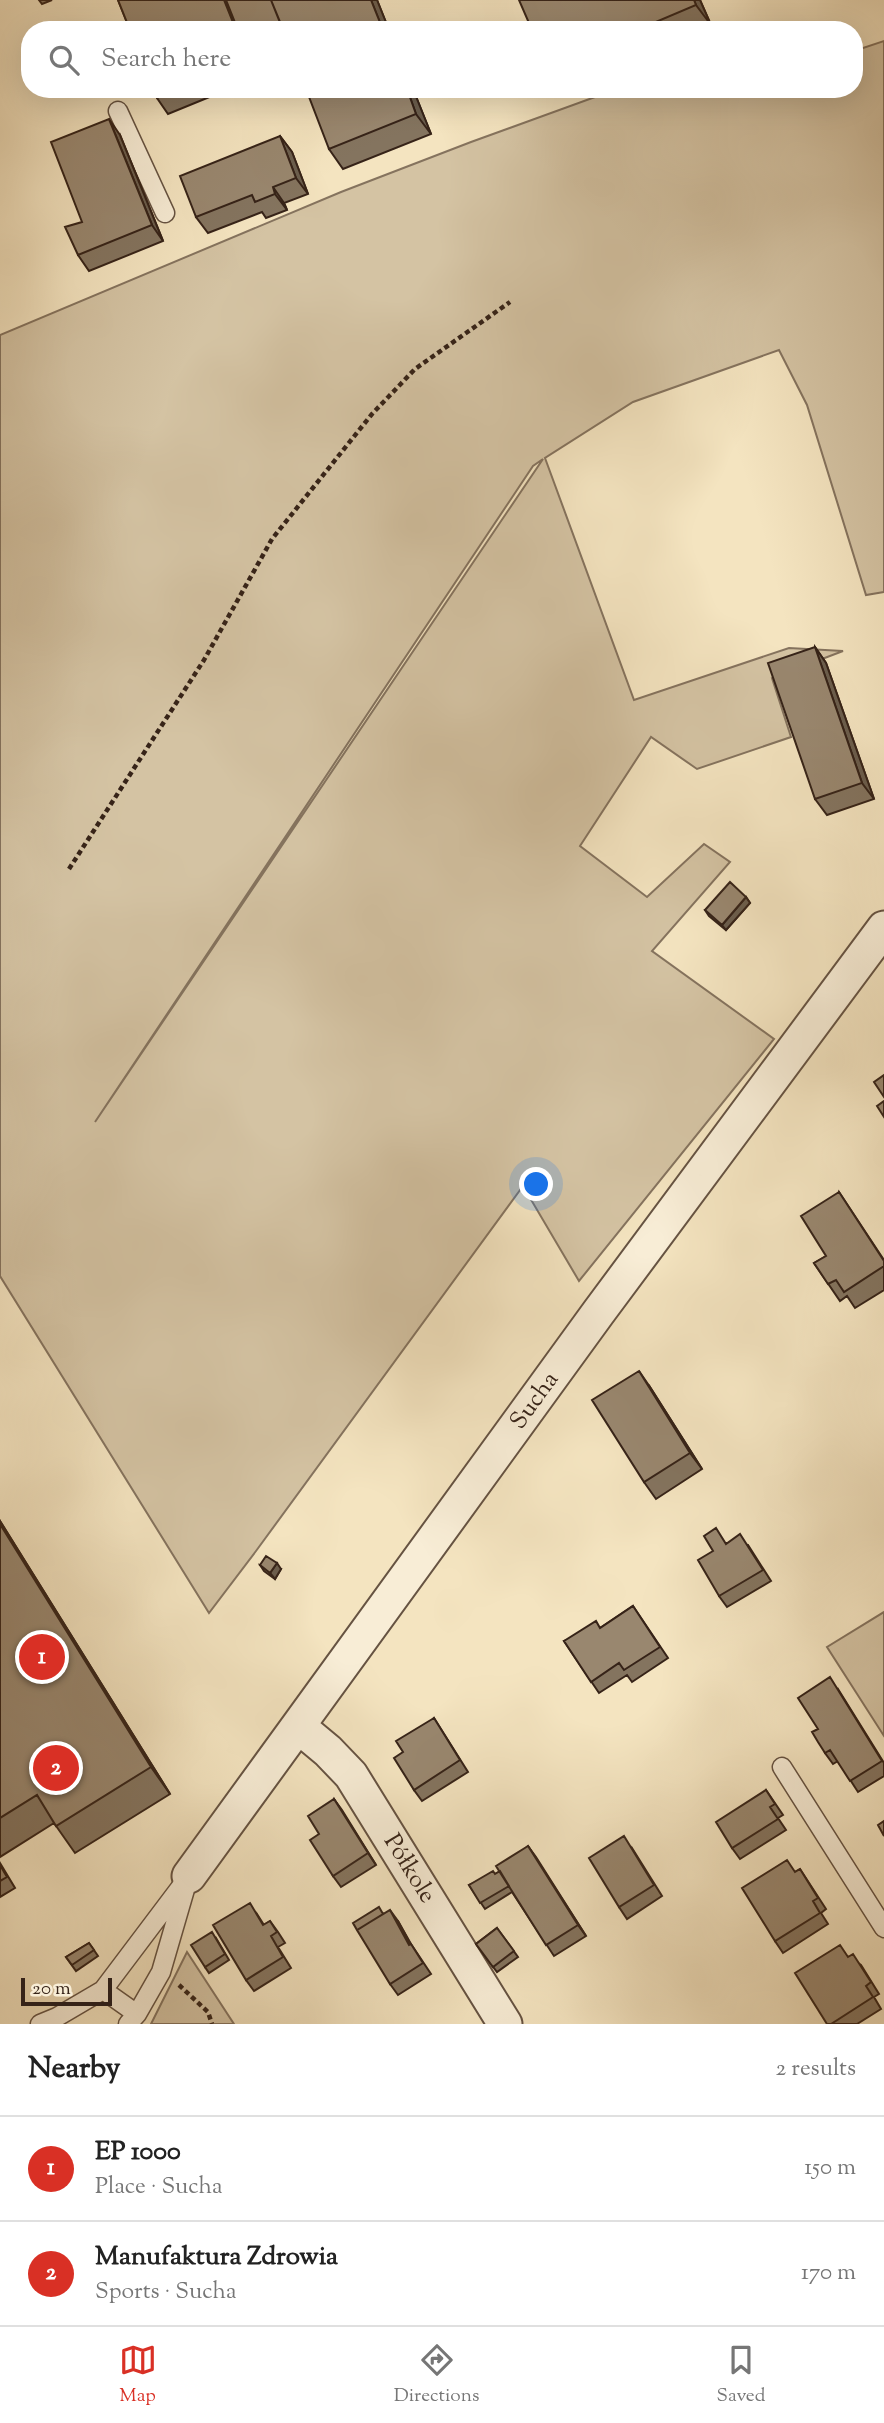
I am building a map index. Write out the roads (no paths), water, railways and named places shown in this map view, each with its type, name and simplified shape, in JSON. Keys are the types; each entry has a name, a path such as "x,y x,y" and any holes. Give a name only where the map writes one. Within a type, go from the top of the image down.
{"street":[{"name":"Sucha","path":"189,1876 598,1313 884,928"},
{"name":"Półkole","path":"298,1726 351,1775 505,2024"}],"lane":[{"path":"118,111 165,213"},
{"path":"782,1768 884,1928"},
{"path":"103,1990 132,2019 162,1972 189,1876"},
{"path":"40,2024 103,1990 189,1876"}],"place":[{"name":"EP 1000","path":"42,1657"},
{"name":"Manufaktura Zdrowia","path":"56,1768"}]}
